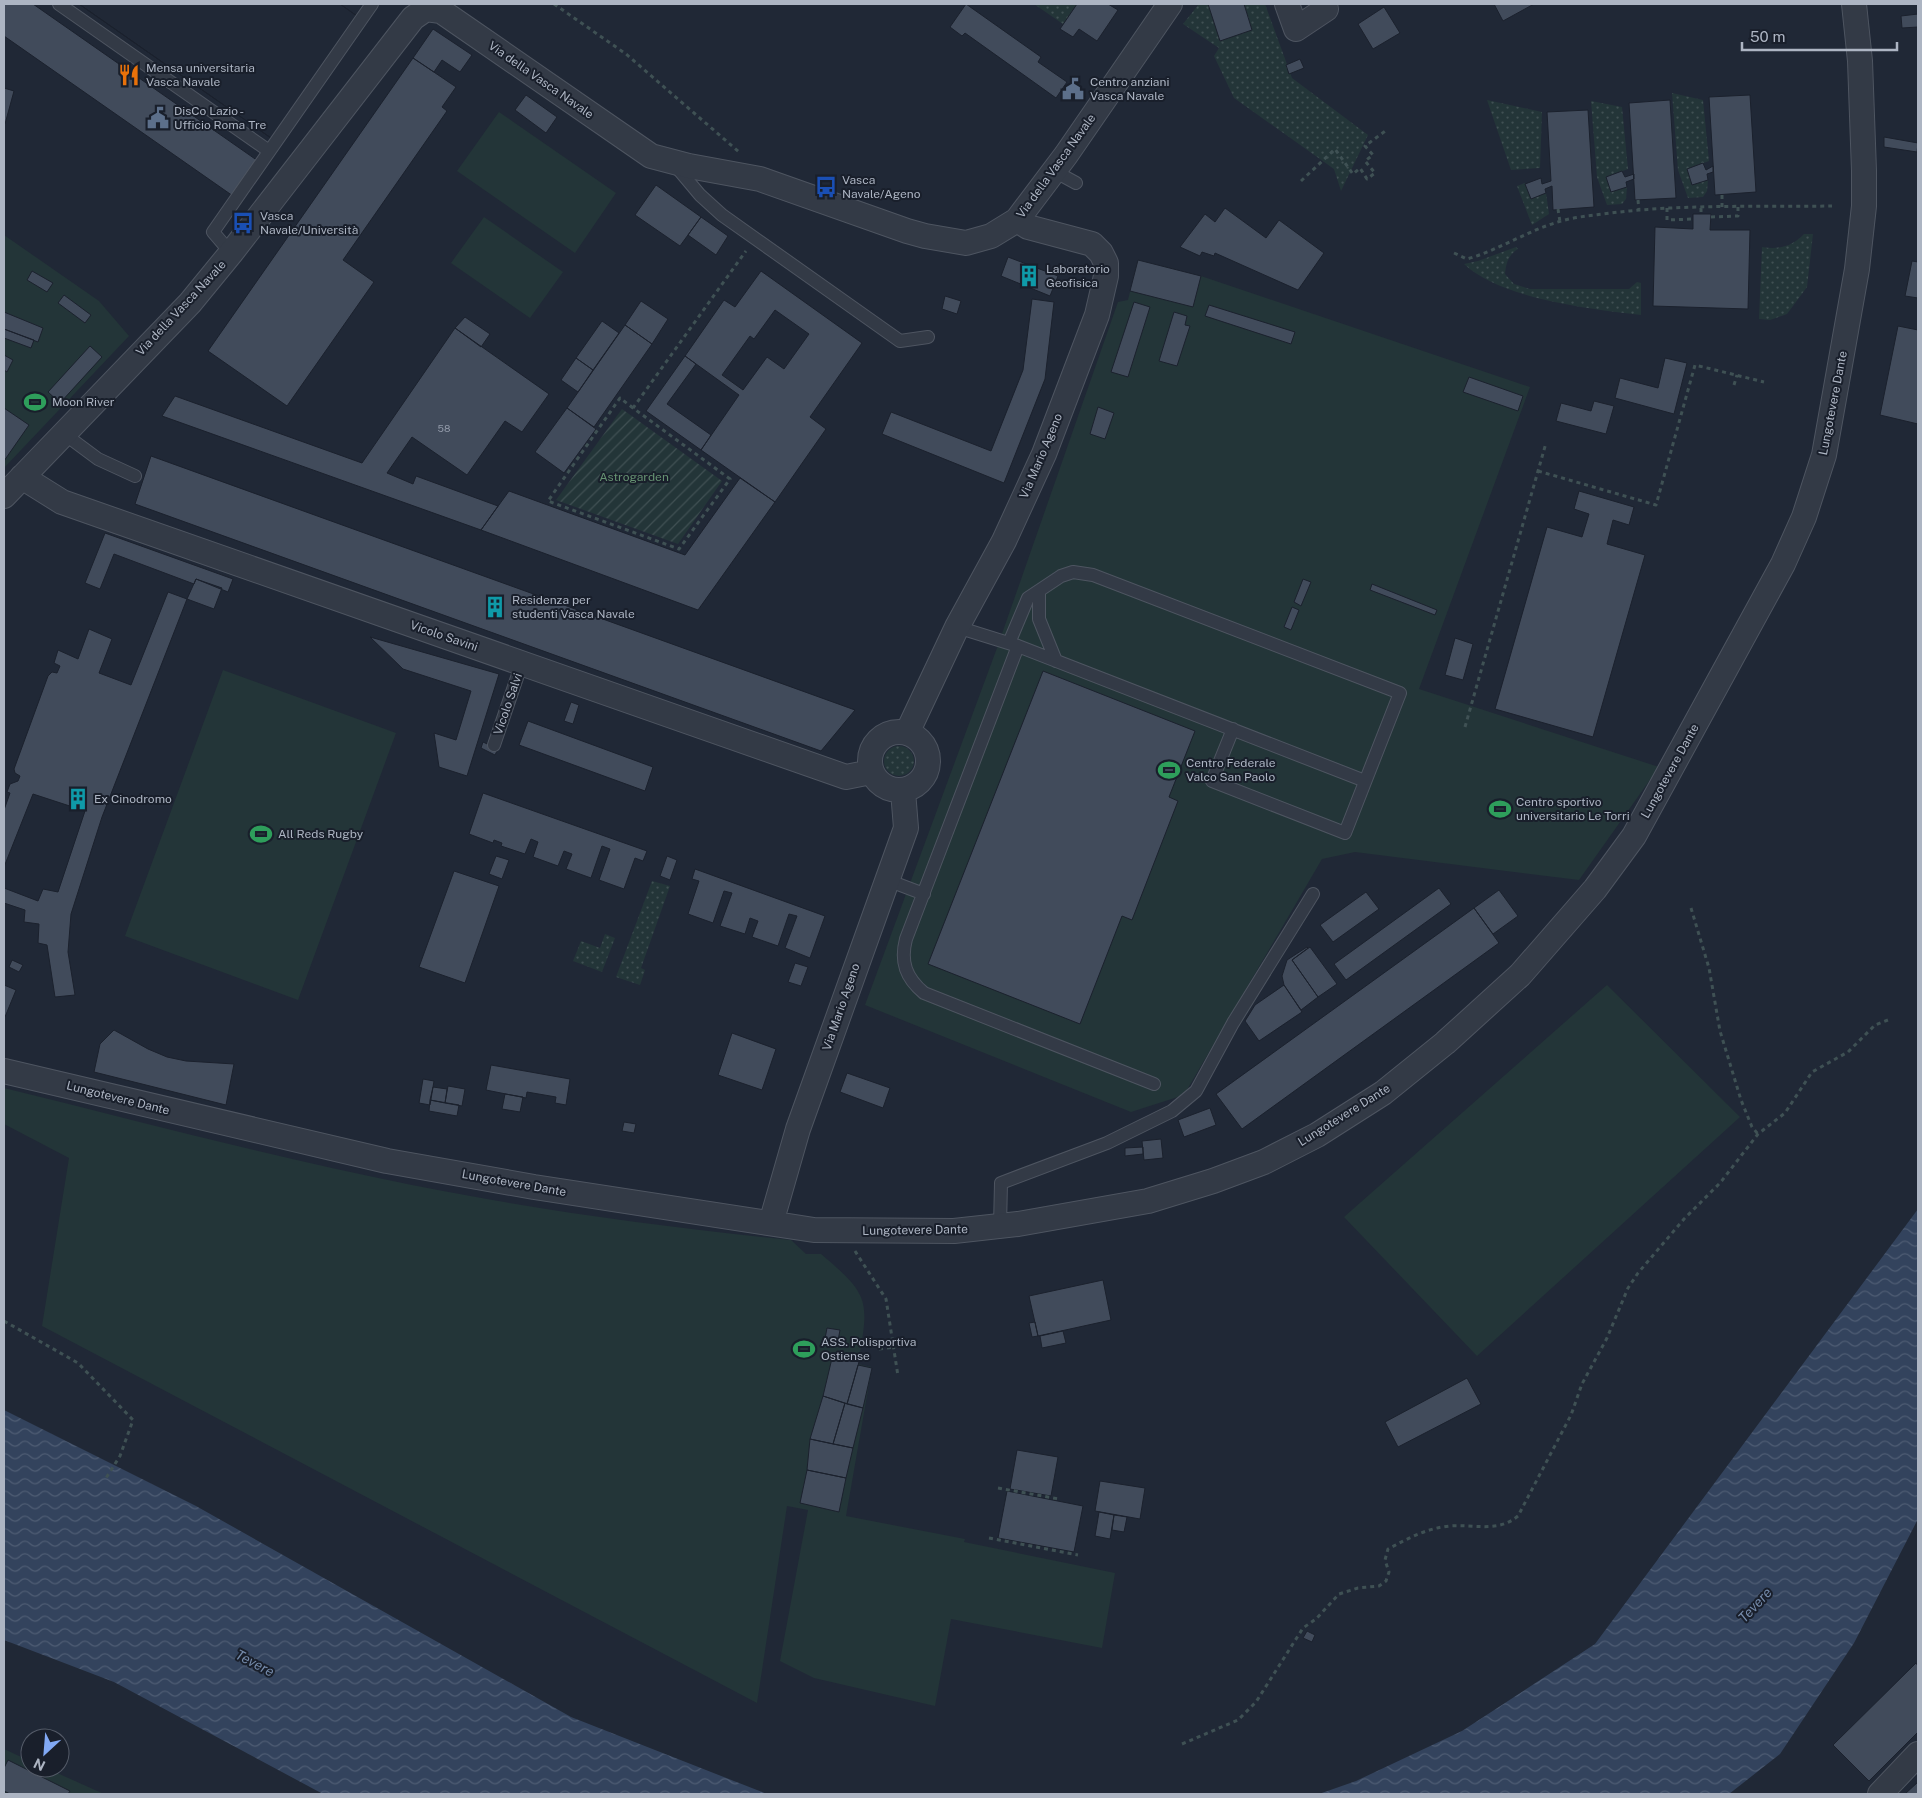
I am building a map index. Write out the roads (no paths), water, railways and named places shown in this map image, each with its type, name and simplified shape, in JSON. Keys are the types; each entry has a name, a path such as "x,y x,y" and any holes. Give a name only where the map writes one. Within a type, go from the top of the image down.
{"street":[{"name":"Via della Vasca Navale","path":"4,496 190,303 232,253 413,18 426,9 441,11 651,156 673,162 760,178 908,231 943,240 966,243 984,239 1017,220 1054,171 1170,4"},
{"path":"1287,4 1296,29 1326,9 1324,4"},
{"name":"Lungotevere Dante","path":"4,1071 387,1161 534,1187 814,1230 954,1231 1000,1226 1148,1201 1213,1182 1264,1162 1317,1135 1383,1093 1445,1042 1520,975 1584,902 1634,836 1783,564 1804,517 1824,455 1857,269 1864,206 1860,61 1854,4"},
{"name":"Via Mario Ageno","path":"907,733 957,626 1004,541 1044,454 1097,315 1106,276 1106,264 1101,253 1092,244 1028,227 1017,220"},
{"name":"Vicolo Savini","path":"22,477 62,502 846,777 871,772"},
{"path":"897,732 907,733 923,744 927,753 926,773 921,782 903,791 884,787 871,772 870,754 880,739 897,732"},
{"name":"Via Mario Ageno","path":"770,1223 798,1129 906,828 903,791"},
{"path":"1880,1794 1918,1754"}],"lane":[{"path":"59,4 269,151"},
{"path":"232,253 213,232 372,4"},
{"path":"673,162 700,195 722,215 900,341 928,337"},
{"path":"1054,171 1076,183"},
{"path":"63,433 98,459 136,476"},
{"path":"1154,1084 924,993 912,983 905,968 902,954 1014,644 1028,598 1072,572 1093,575 1400,693 1344,833 1212,781 1233,729"},
{"path":"1039,593 1039,619 1056,660"},
{"path":"957,626 1014,644 1365,781"},
{"name":"Vicolo Salvi","path":"494,746 522,663"},
{"path":"886,880 924,894"},
{"path":"1000,1226 1001,1183 1107,1143 1172,1111 1196,1091 1233,1023 1313,894"}],"water":[{"name":"Tevere","path":"1918,1209 1918,1519 1854,1643 1780,1754 1729,1794 1319,1794 1356,1781 1462,1731 1595,1644"},
{"name":"Tevere","path":"4,1410 196,1506 571,1717 767,1794 323,1794 114,1682 4,1640"}],"place":[{"name":"Mensa universitaria Vasca Navale","path":"129,75"},
{"name":"Centro anziani Vasca Navale","path":"1073,89"},
{"name":"DisCo Lazio - Ufficio Roma Tre","path":"158,118"},
{"name":"Vasca Navale/Ageno","path":"826,187"},
{"name":"Vasca Navale/Università","path":"243,223"},
{"name":"Laboratorio Geofisica","path":"1029,276"},
{"name":"Moon River","path":"35,402"},
{"name":"Residenza per studenti Vasca Navale","path":"495,607"},
{"name":"Centro Federale Valco San Paolo","path":"1169,770"},
{"name":"Ex Cinodromo","path":"78,799"},
{"name":"Centro sportivo universitario Le Torri","path":"1500,809"},
{"name":"All Reds Rugby","path":"261,834"},
{"name":"ASS. Polisportiva Ostiense","path":"804,1349"}],"park label":[{"name":"Astrogarden","path":"634,477"}]}
